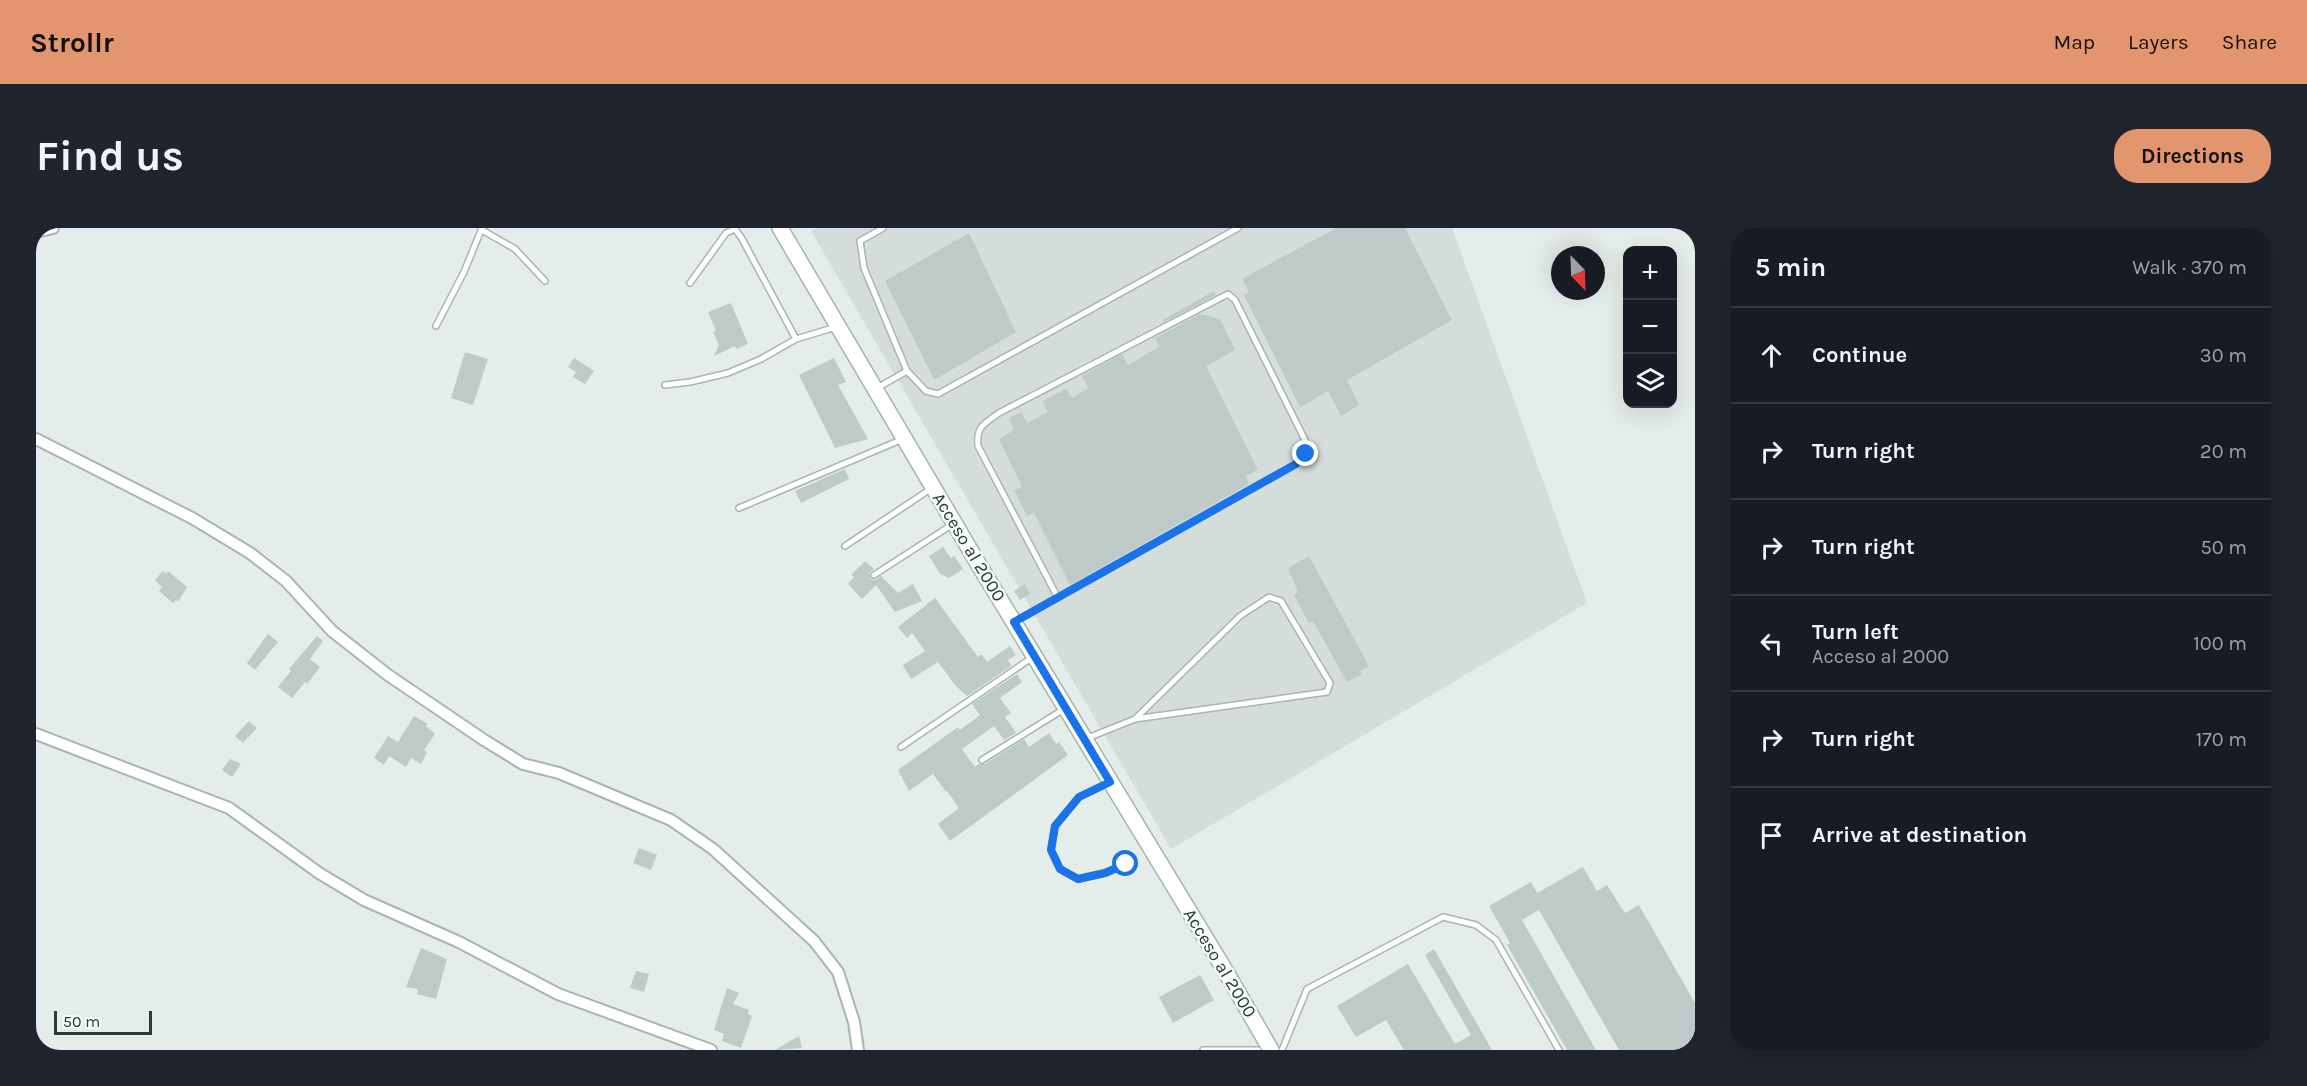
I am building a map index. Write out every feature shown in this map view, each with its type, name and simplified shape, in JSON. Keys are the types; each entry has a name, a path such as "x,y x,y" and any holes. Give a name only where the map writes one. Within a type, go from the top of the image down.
{"street":[{"path":"36,232 53,228"},
{"name":"Acceso al 2000","path":"780,228 954,523 1271,1050"},
{"path":"36,439 192,518 250,553 286,581 332,631 388,675 523,764 559,773 671,820 712,849 814,941 838,972 854,1022 858,1050"},
{"path":"36,734 229,808 319,873 364,900 459,942 558,994 711,1050"}],"lane":[{"path":"883,228 860,241 864,268 907,371 926,391 938,394 1238,228"},
{"path":"436,326 464,272 482,229 514,249 545,281"},
{"path":"690,283 726,233 735,229 796,339"},
{"path":"1014,622 1058,598 1296,464 1306,454 1307,444 1235,300 1228,294 999,413 981,425 977,435 978,446 1058,598"},
{"path":"665,385 728,373 762,359 796,339 838,326"},
{"path":"875,389 907,371"},
{"path":"739,508 904,438"},
{"path":"845,546 933,487"},
{"path":"874,575 954,523"},
{"path":"1085,740 1135,719 1327,692 1330,683 1281,601 1269,597 1240,616 1135,719"},
{"path":"901,747 1034,656"},
{"path":"982,760 1066,708"},
{"path":"1110,782 1079,797 1055,826 1051,850 1060,869 1078,879 1105,873 1126,864"},
{"path":"1282,1050 1307,989 1443,917 1476,925 1496,940 1559,1050"},
{"path":"1203,1050 1258,1050"}],"shaded area":[{"path":"817,228 1452,228 1587,603 1171,849 811,231"}],"building":[{"path":"1336,228 1405,228 1452,320 1347,380 1359,405 1341,416 1328,391 1300,407 1244,295 1249,292 1242,279"},
{"path":"969,233 1016,332 934,380 885,281"},
{"path":"1214,291 1216,295 1164,322 1163,320"},
{"path":"731,303 748,344 736,349 735,346 714,356 719,345 708,312"},
{"path":"1200,314 1220,319 1235,350 1206,366 1258,470 1246,476 1249,484 1070,585 1034,513 1027,516 1014,490 1022,487 999,439 1014,430 1009,418 1021,412 1027,423 1048,412 1042,401 1066,389 1072,398 1088,388 1082,376 1122,354 1128,365 1159,347 1155,338"},
{"path":"465,352 488,359 473,405 451,398"},
{"path":"574,358 594,371 585,384 573,377 576,372 568,367"},
{"path":"834,358 846,382 838,385 868,439 835,448 799,375"},
{"path":"845,469 849,479 801,503 795,491"},
{"path":"943,547 951,558 954,556 963,569 949,578 940,574 929,556"},
{"path":"1309,556 1369,666 1360,671 1362,675 1347,682 1313,621 1309,623 1294,595 1298,592 1288,568"},
{"path":"865,561 874,569 869,573 871,579 875,580 881,576 898,593 913,584 922,601 895,612 876,585 862,599 848,584 854,577 851,575"},
{"path":"163,571 166,574 168,571 187,587 178,602 176,600 173,603 159,591 162,587 155,580"},
{"path":"1025,584 1030,594 1020,600 1014,591"},
{"path":"935,598 978,657 981,654 987,662 1010,646 1016,655 1008,660 1011,666 967,696 956,686 938,662 911,679 903,665 925,651 912,633 907,638 898,627"},
{"path":"268,634 278,642 255,670 247,663"},
{"path":"317,636 323,641 310,659 320,667 292,698 278,687 291,671 289,669"},
{"path":"1017,674 1022,682 1000,698 1011,713 1005,717 1016,733 1004,740 994,726 962,749 975,767 985,764 1024,739 1029,747 1049,733 1056,744 1059,742 1068,755 950,841 938,824 959,808 947,791 933,774 909,791 898,770 958,727 960,730 980,715 972,704"},
{"path":"414,716 428,724 426,726 435,734 424,750 427,752 421,764 411,758 406,767 389,756 384,765 374,758 388,736 398,742"},
{"path":"249,721 257,728 243,743 235,736"},
{"path":"230,759 241,764 232,777 222,770"},
{"path":"639,848 657,855 651,870 633,863"},
{"path":"1583,867 1597,891 1607,885 1625,913 1639,905 1695,1003 1695,1050 1619,1050 1539,910 1522,920 1596,1050 1567,1050 1507,945 1510,943 1489,906 1531,882 1537,893"},
{"path":"421,948 447,959 436,999 417,994 418,989 406,987"},
{"path":"1434,949 1492,1050 1404,1050 1386,1020 1356,1037 1337,1006 1408,964 1455,1044 1471,1035 1425,955"},
{"path":"636,971 649,974 644,992 630,988"},
{"path":"1200,975 1214,1000 1173,1023 1159,997"},
{"path":"727,988 739,993 733,1004 749,1010 748,1014 752,1016 741,1048 722,1041 724,1034 714,1030"},
{"path":"799,1036 802,1048 775,1050"}],"route":[{"path":"1126,864 1105,873 1078,879 1060,869 1051,850 1055,826 1079,797 1110,782 1014,622 1296,464 1306,454"}]}
